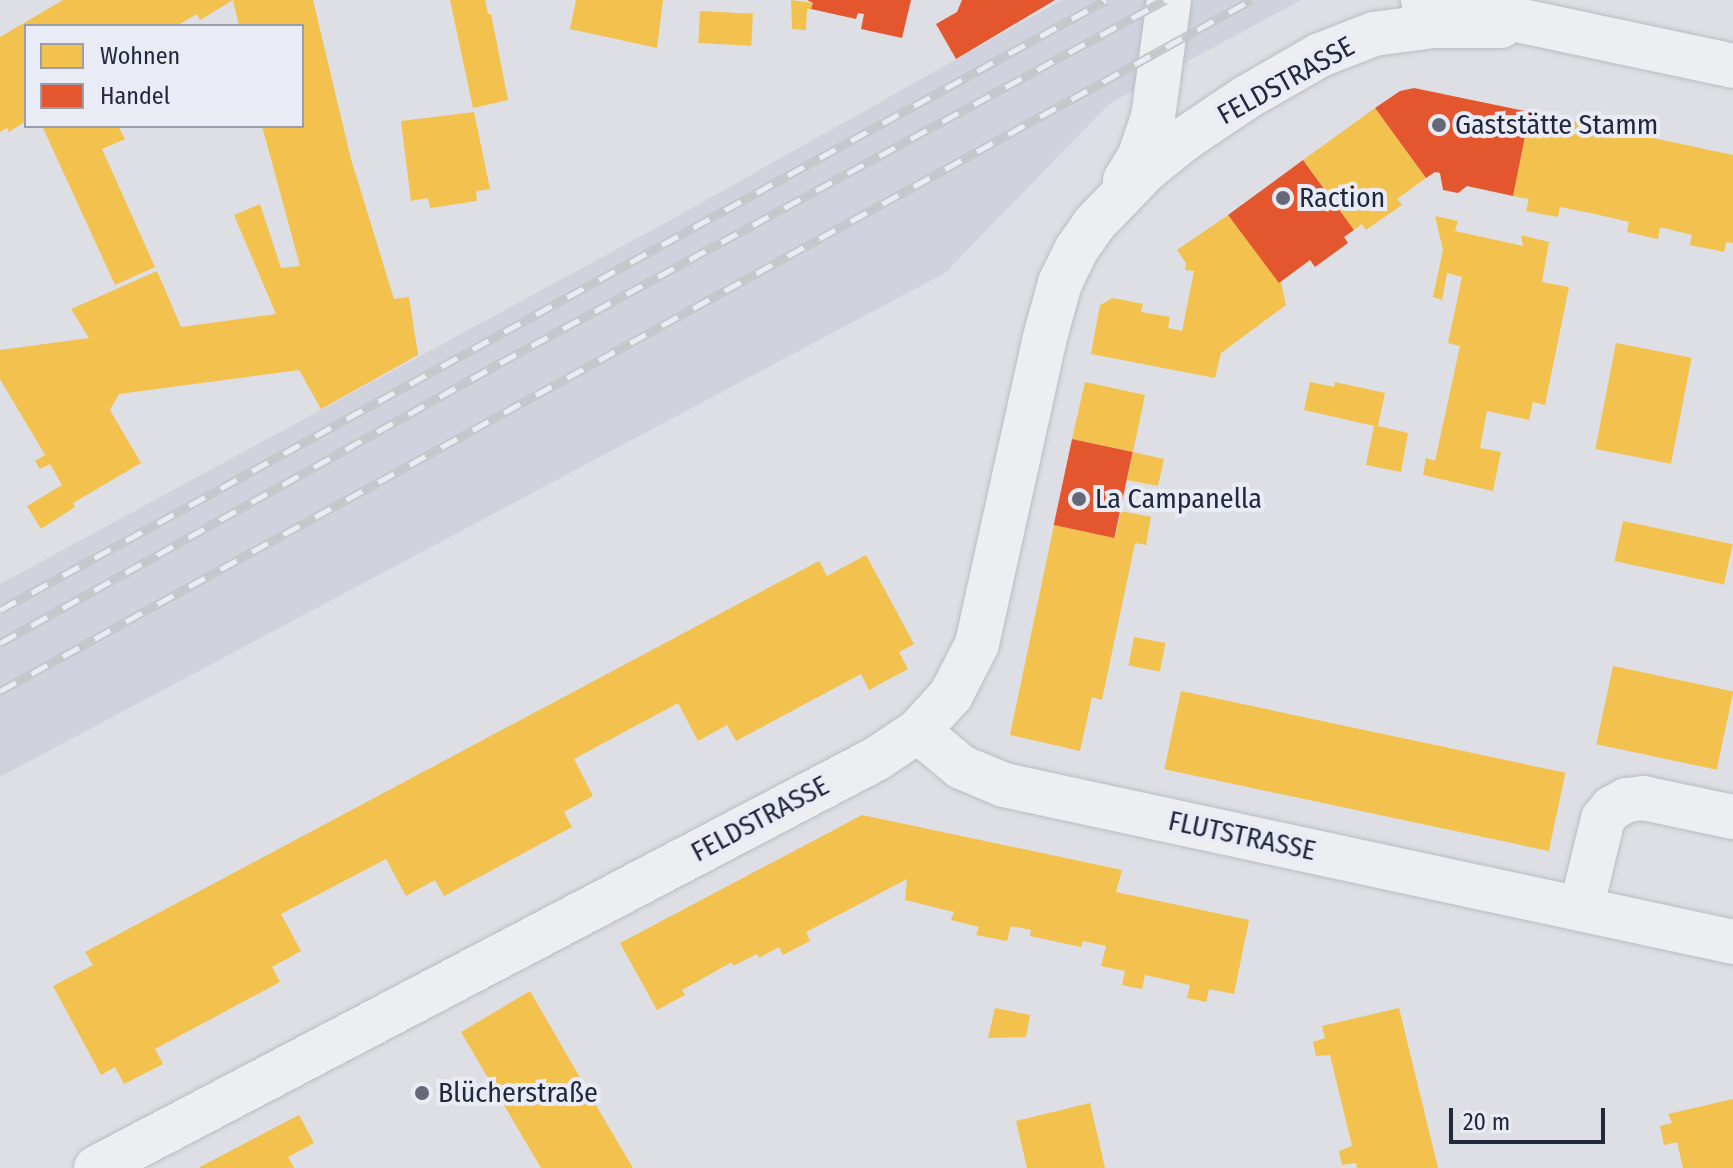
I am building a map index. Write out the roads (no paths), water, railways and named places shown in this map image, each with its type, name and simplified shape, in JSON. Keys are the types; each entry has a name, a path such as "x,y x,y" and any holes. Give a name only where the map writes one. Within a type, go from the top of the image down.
{"street":[{"name":"FELDSTRASSE","path":"96,1168 876,759 918,731 951,695 977,644 1044,341 1060,283 1076,250 1110,206 1139,158 1153,117 1169,0"},
{"path":"1423,0 1733,66"},
{"name":"FELDSTRASSE","path":"1110,206 1186,138 1247,97 1320,55 1374,34 1433,26 1539,26"},
{"name":"FLUTSTRASSE","path":"918,731 961,767 1004,785 1733,942"},
{"path":"1581,909 1603,819 1612,808 1627,800 1643,798 1733,817"}],"railway":[{"path":"0,610 1106,0"},
{"path":"0,643 500,363 1165,0"},
{"path":"0,691 1251,0"}],"place":[{"name":"Gaststätte Stamm","path":"1439,125"},
{"name":"Raction","path":"1283,198"},
{"name":"La Campanella","path":"1079,499"},
{"name":"Blücherstraße","path":"422,1093"}]}
